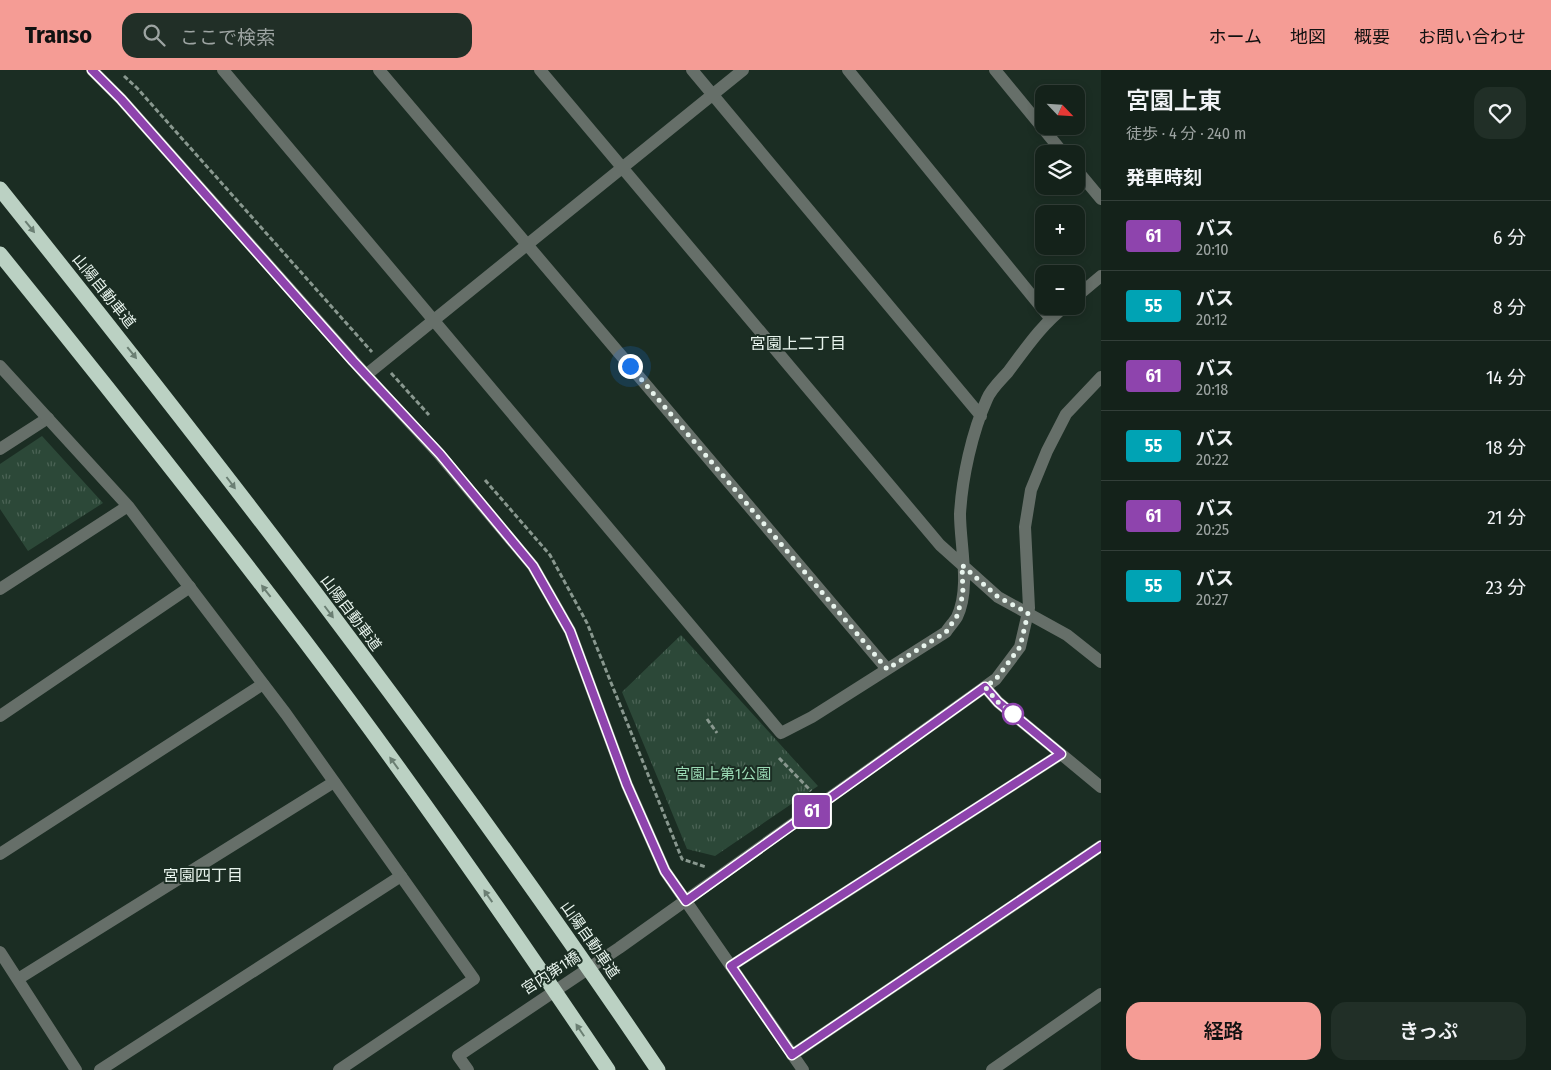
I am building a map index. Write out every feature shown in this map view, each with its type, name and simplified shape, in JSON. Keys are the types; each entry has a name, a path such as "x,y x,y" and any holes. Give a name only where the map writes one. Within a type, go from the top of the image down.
{"highway":[{"name":"山陽自動車道","path":"0,188 136,359 331,614 466,796 608,995 658,1070"},
{"path":"0,254 110,390 304,641 436,820 608,1070"}],"street":[{"path":"92,70 127,106 366,375 440,454 533,566 570,631 627,785 665,871 803,1070"},
{"path":"223,70 781,733 812,717 946,632 957,616 963,594 960,514 965,476 981,416 988,397 1054,315"},
{"path":"378,70 887,669"},
{"path":"540,70 940,545 998,597 1067,635 1101,662"},
{"path":"692,70 981,416"},
{"path":"366,375 743,70"},
{"path":"848,70 1050,318"},
{"path":"996,70 1057,145"},
{"path":"1085,180 1101,199"},
{"path":"1085,289 1101,276"},
{"path":"0,366 128,506 264,684 474,979 339,1070"},
{"name":"宮内第1橋","path":"468,1070 458,1056 605,958 996,679 1020,647 1029,608 1025,527 1031,490 1047,451 1066,414 1101,377"},
{"path":"0,449 48,418"},
{"path":"0,589 128,506"},
{"path":"0,716 190,587"},
{"path":"0,854 264,684"},
{"path":"985,687 998,702 1101,787"},
{"path":"731,966 1061,754"},
{"path":"18,979 334,782"},
{"path":"792,1055 1101,846"},
{"path":"100,1070 401,876"},
{"path":"0,952 76,1070"},
{"path":"992,1070 1101,994"}],"path":[{"path":"707,719 717,733"},
{"path":"778,758 823,803"}],"green space":[{"path":"42,436 103,503 28,551 0,509 0,464"},
{"name":"宮園上第1公園","path":"681,635 818,786 715,856 687,849 622,692"}],"bus line":[{"name":"61","path":"92,70 121,99 353,361 440,454 533,566 570,631 627,785 665,871 686,901 985,687 998,702 1061,754 731,966 792,1055 1101,846"}],"district":[{"name":"宮園上二丁目","path":"798,343"},
{"name":"宮園四丁目","path":"203,875"}],"route":[{"path":"630,366 887,669 946,632 957,616 963,594 962,565 998,597 1028,613 1020,647 996,679 985,687 998,702 1013,714"}]}
